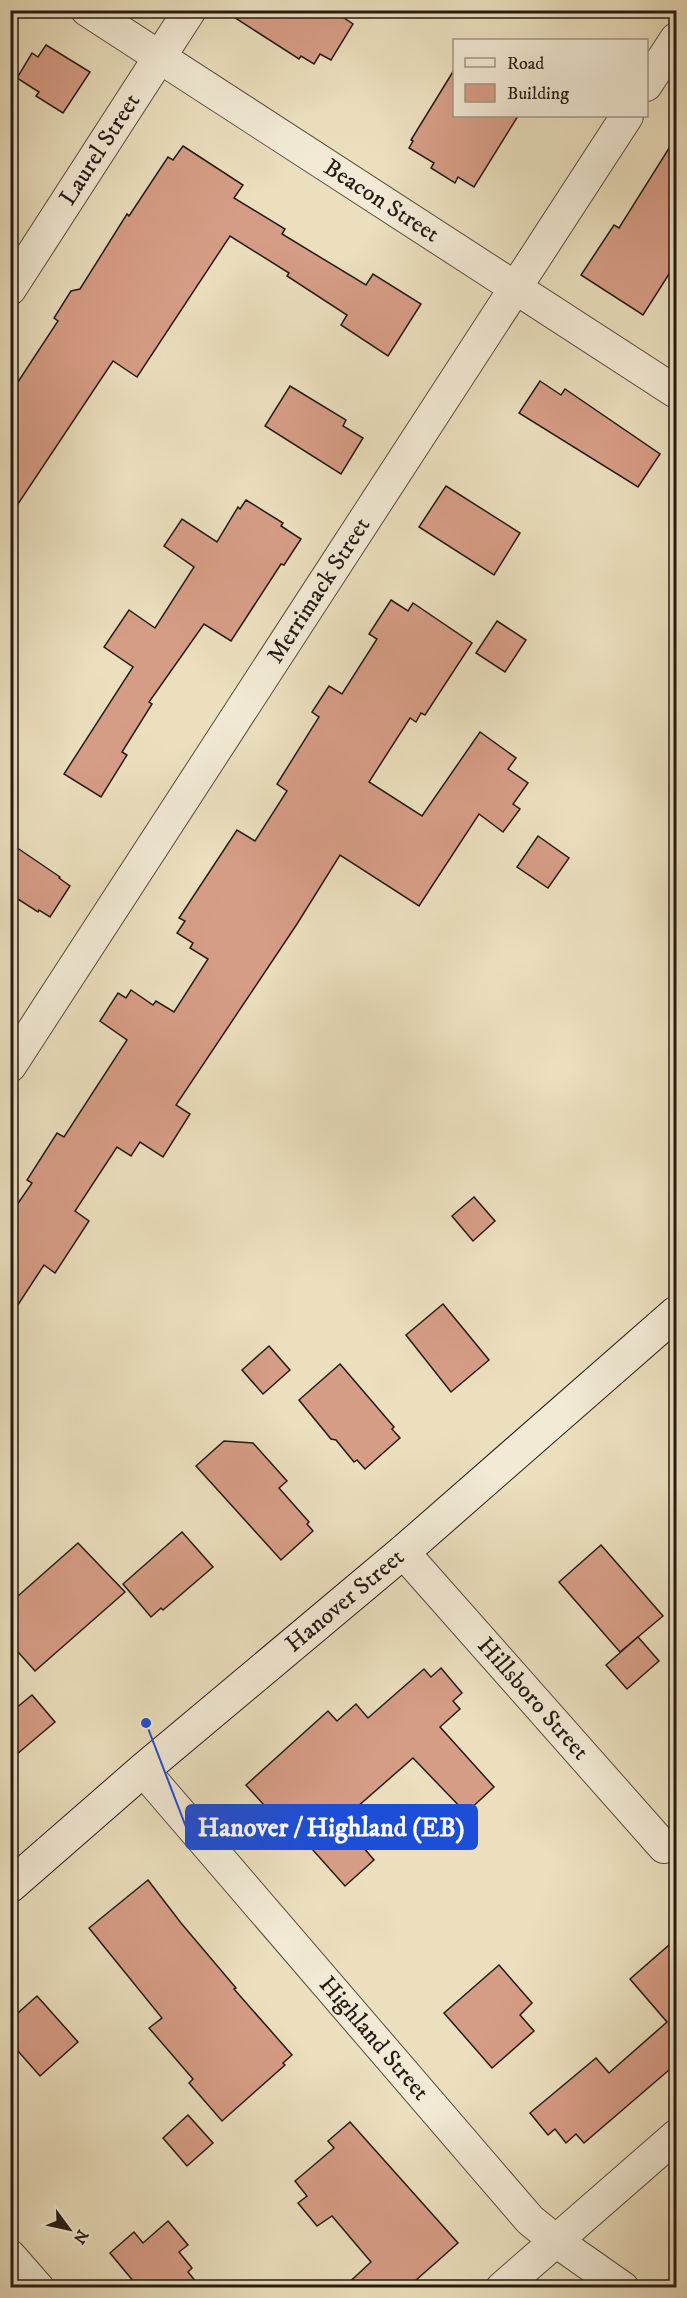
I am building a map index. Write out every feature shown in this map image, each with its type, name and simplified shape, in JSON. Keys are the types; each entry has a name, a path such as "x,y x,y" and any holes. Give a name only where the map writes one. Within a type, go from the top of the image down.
{"street":[{"name":"Beacon Street","path":"87,10 676,393"},
{"name":"Laurel Street","path":"10,289 190,10"},
{"path":"648,82 676,39"},
{"name":"Merrimack Street","path":"10,1066 626,117"},
{"name":"Hanover Street","path":"10,1886 143,1770 403,1552 676,1313"},
{"name":"Hillsboro Street","path":"403,1552 664,1847"},
{"name":"Highland Street","path":"143,1770 530,2220 623,2288"},
{"path":"502,2288 676,2136"},
{"path":"10,2256 38,2288"}],"building":[{"path":"223,10 332,10 353,24 331,60 320,54 314,64 301,56 299,59"},
{"path":"46,45 90,72 63,113 36,96 39,92 17,78 32,53 38,57"},
{"path":"453,72 453,117 517,117 474,187 458,177 455,183 431,168 434,163 409,148 413,141 411,140"},
{"path":"676,137 676,263 643,315 581,275 614,225 619,228"},
{"path":"183,146 243,185 234,198 285,229 282,234 366,285 373,274 421,304 388,356 341,325 347,315 287,276 289,273 230,236 137,377 113,361 10,516 10,394 58,321 54,318 71,291 80,289 127,214 129,216 168,157 173,160"},
{"path":"540,381 561,395 565,389 660,454 638,487 519,413"},
{"path":"290,386 346,420 343,426 363,438 341,474 265,426"},
{"path":"446,486 520,533 494,575 419,527"},
{"path":"246,500 283,523 281,526 301,539 284,565 281,564 231,641 204,624 149,702 152,704 122,752 127,755 101,797 64,774 133,667 104,647 129,610 155,628 194,567 164,546 182,519 217,542 238,507 240,509"},
{"path":"391,600 408,611 413,603 472,643 425,715 421,713 416,722 410,718 369,782 422,816 480,732 516,758 508,769 528,783 513,804 520,809 503,832 479,814 419,906 340,855 297,924 176,1105 190,1114 163,1157 140,1142 131,1156 117,1147 75,1211 89,1221 55,1273 44,1265 10,1317 10,1215 32,1183 27,1180 57,1133 64,1137 127,1040 100,1021 118,993 126,998 131,990 153,1005 156,1001 174,1012 208,959 190,948 193,943 177,933 185,921 179,918 237,830 255,841 287,791 277,784 319,717 312,712 329,686 342,694 377,639 369,634"},
{"path":"497,621 526,640 505,672 476,653"},
{"path":"538,836 569,858 548,888 517,867"},
{"path":"10,843 70,886 50,917 10,894"},
{"path":"474,1197 495,1221 473,1241 452,1216"},
{"path":"443,1304 489,1360 451,1392 406,1335"},
{"path":"269,1346 290,1370 263,1394 242,1370"},
{"path":"340,1364 394,1427 392,1429 400,1438 365,1469 357,1460 354,1462 336,1440 331,1439 299,1400"},
{"path":"224,1441 253,1443 287,1481 279,1488 309,1522 307,1524 313,1531 281,1560 196,1466"},
{"path":"182,1532 213,1567 163,1610 161,1608 151,1617 123,1584"},
{"path":"78,1543 125,1592 35,1671 10,1643 10,1603"},
{"path":"601,1545 663,1616 620,1652 559,1582"},
{"path":"638,1637 659,1661 627,1689 606,1665"},
{"path":"441,1668 462,1693 453,1701 460,1709 440,1727 494,1787 466,1813 413,1758 341,1821 374,1860 345,1886 304,1840 299,1844 246,1785 328,1711 337,1721 356,1704 368,1718 424,1669 431,1677"},
{"path":"32,1695 55,1722 10,1760 10,1713"},
{"path":"148,1880 236,1988 234,1989 292,2055 283,2063 285,2065 222,2121 189,2083 193,2079 149,2028 162,2018 89,1928"},
{"path":"676,1939 676,2064 584,2143 576,2134 566,2143 555,2129 548,2135 530,2113 596,2058 609,2073 667,2022 630,1979"},
{"path":"499,1965 532,2003 520,2015 534,2031 492,2068 444,2013"},
{"path":"37,1996 78,2042 40,2076 10,2042 10,2020"},
{"path":"188,2115 213,2143 187,2166 163,2138"},
{"path":"350,2122 458,2243 407,2288 343,2288 371,2262 332,2216 317,2226 298,2203 307,2196 295,2181 334,2148 328,2141"},
{"path":"168,2221 188,2245 179,2252 192,2268 188,2272 201,2288 139,2288 110,2253 134,2232 143,2243"}],"place":[{"name":"Hanover / Highland (EB)","path":"146,1723"}]}
